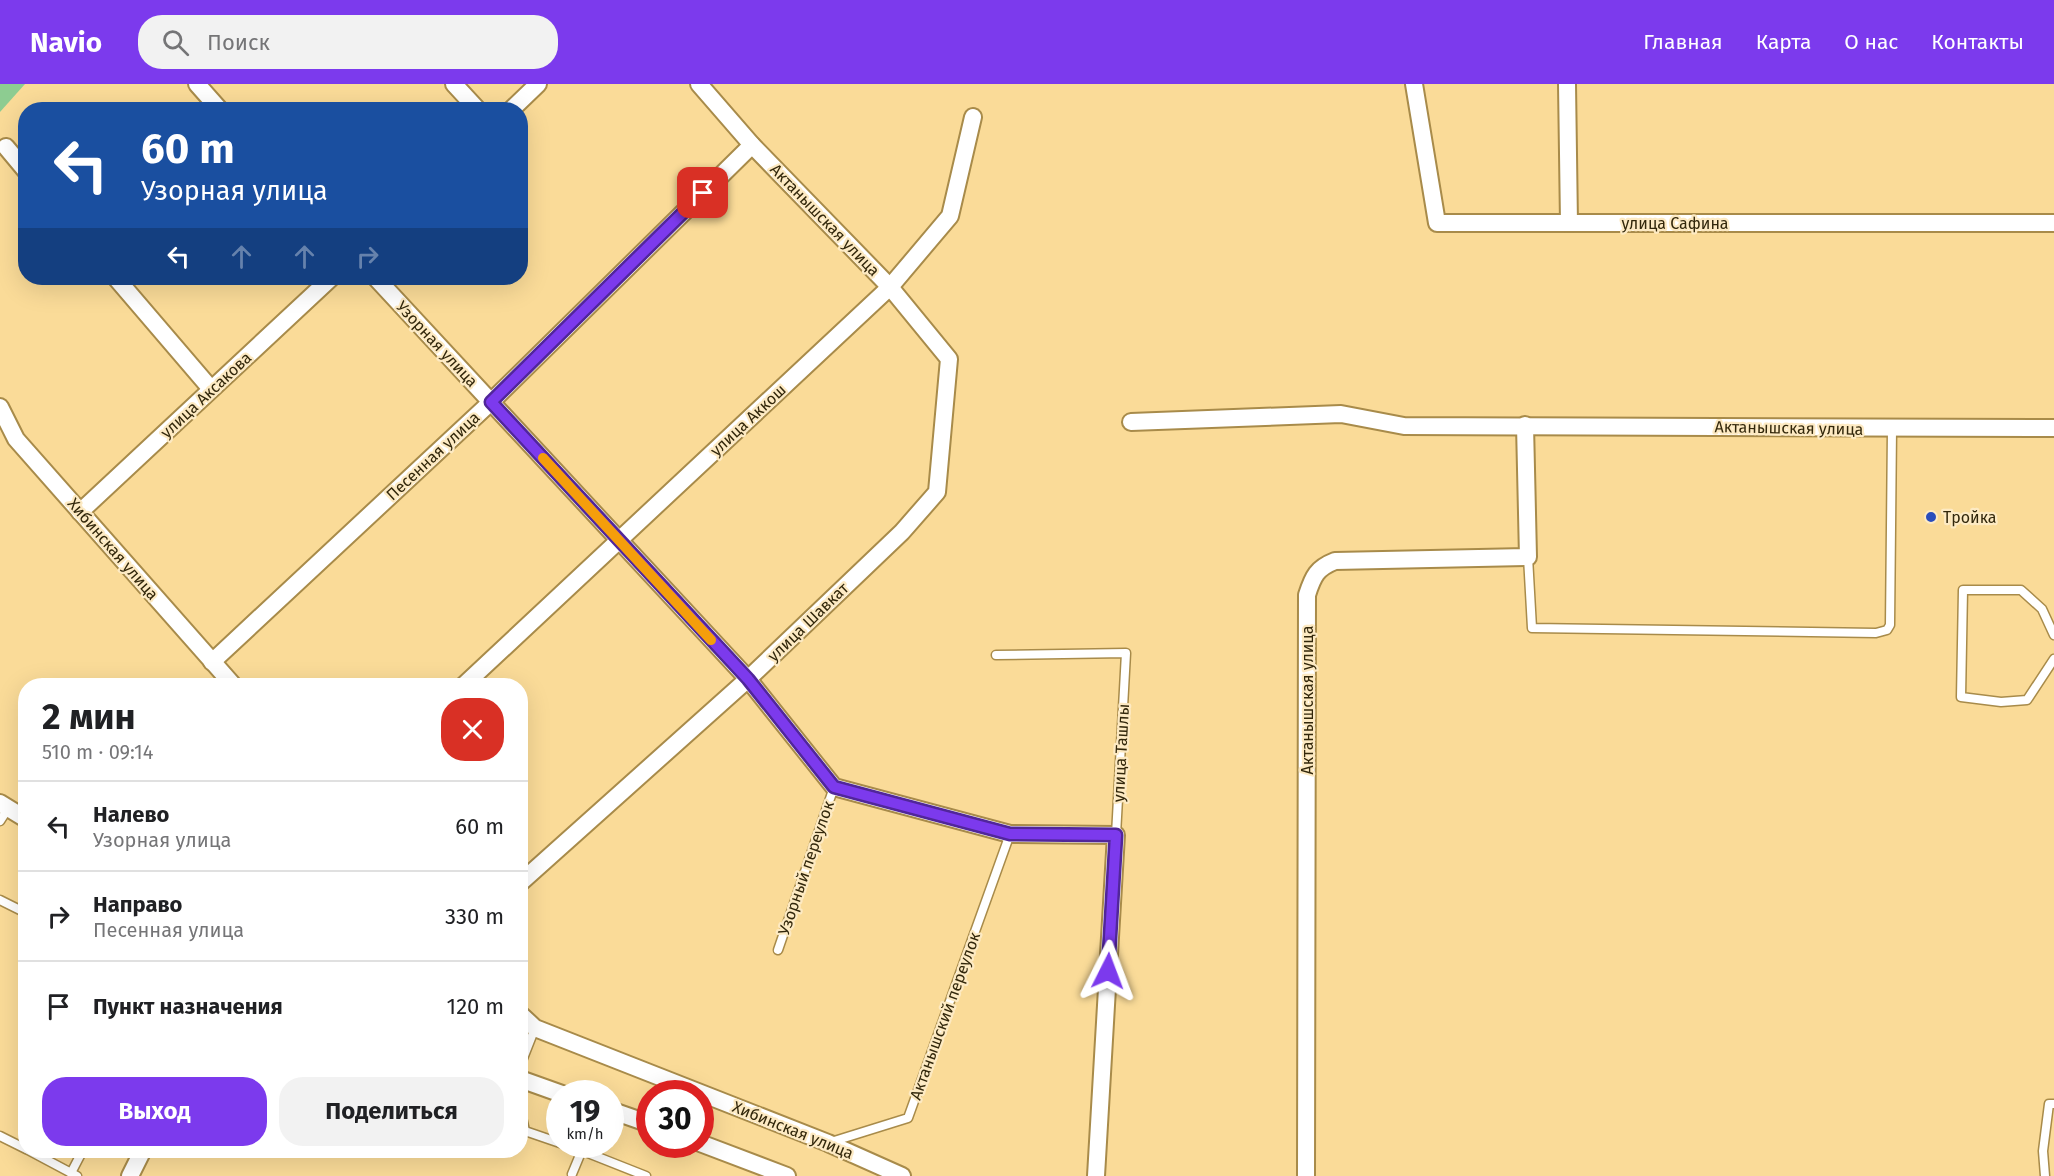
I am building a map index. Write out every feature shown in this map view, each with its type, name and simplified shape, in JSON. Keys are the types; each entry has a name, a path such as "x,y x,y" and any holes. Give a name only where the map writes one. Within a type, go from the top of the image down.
{"street":[{"path":"197,84 213,102"},
{"path":"454,84 471,102"},
{"path":"519,102 538,84"},
{"name":"Актанышская улица","path":"699,84 752,145 890,287 949,358"},
{"name":"улица Сафина","path":"1414,84 1437,223 2054,223"},
{"path":"1567,84 1569,223"},
{"name":"улица Аккош","path":"472,678 890,287 950,216 973,117"},
{"name":"Песенная улица","path":"212,662 491,402 752,145"},
{"path":"6,147 18,161"},
{"path":"122,285 211,389"},
{"name":"улица Аксакова","path":"80,512 323,285"},
{"name":"Узорная улица","path":"382,285 748,679 834,787"},
{"name":"улица Шавкат","path":"528,877 748,679 902,532 937,492 949,358"},
{"name":"Хибинская улица","path":"0,407 16,439 227,678"},
{"name":"Актанышская улица","path":"1131,422 1341,414 1404,426 2054,428"},
{"path":"1525,425 1527,556"},
{"name":"Актанышская улица","path":"1306,1176 1307,595 1313,576 1321,566 1335,561 1527,556"},
{"path":"834,787 1010,834 1116,835"},
{"path":"3,810 18,816"},
{"name":"улица Ташлы","path":"1096,1176 1116,835"},
{"name":"Хибинская улица","path":"528,1021 535,1028 828,1143 902,1176"},
{"path":"528,1082 546,1088"},
{"path":"714,1148 787,1176"},
{"path":"130,1176 139,1158"}],"lane":[{"path":"1527,556 1532,628 1876,633 1887,630 1890,625 1892,429"},
{"path":"2054,635 2042,609 2021,590 1963,590 1961,697 2001,702 2027,700 2054,659"},
{"name":"улица Ташлы","path":"996,655 1126,653 1116,835"},
{"name":"Узорный переулок","path":"778,950 834,787"},
{"name":"Актанышский переулок","path":"828,1143 908,1118 1010,834"},
{"path":"0,900 18,909"},
{"path":"528,1046 535,1028"},
{"path":"2045,1176 2043,1151 2049,1104 2054,1104"},
{"path":"528,1132 546,1138"},
{"path":"0,1136 18,1145"},
{"path":"43,1158 74,1174 80,1158"},
{"path":"572,1174 579,1158"},
{"path":"602,1158 646,1176"}],"green space":[{"path":"0,84 25,84 0,112"}],"slow traffic":[{"path":"543,458 711,640"}],"place":[{"name":"Тройка","path":"1931,517"}],"route":[{"path":"703,193 491,402 748,679 834,787 1010,834 1116,835 1108,971"}]}
